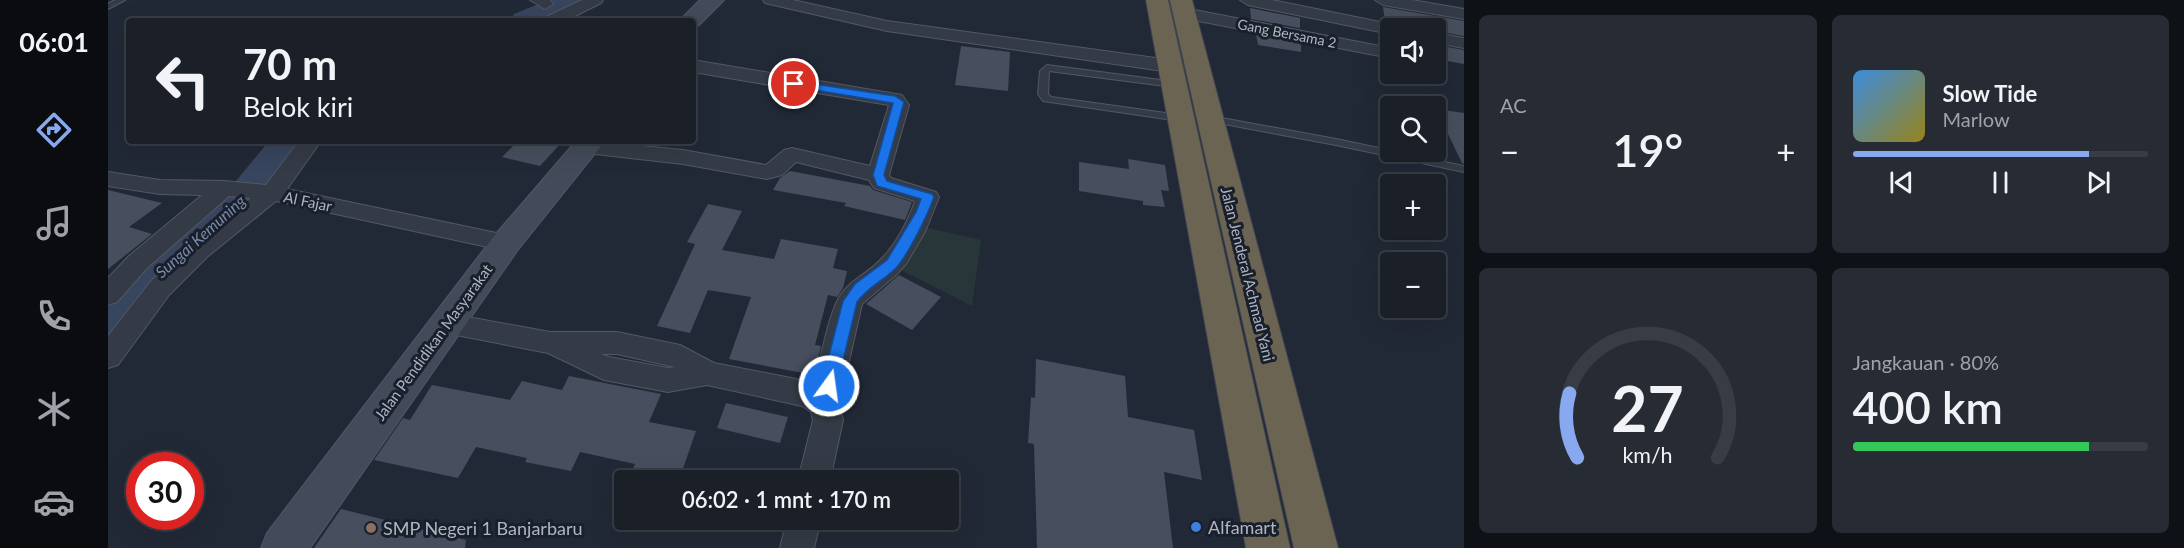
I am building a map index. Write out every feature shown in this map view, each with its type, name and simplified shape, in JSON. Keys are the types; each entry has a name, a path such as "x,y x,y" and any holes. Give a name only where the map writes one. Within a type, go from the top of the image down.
{"highway":[{"name":"Jalan Jenderal Achmad Yani","path":"1174,4 1171,75 1196,119 1239,236 1316,548"},
{"name":"Jalan Jenderal Achmad Yani","path":"1174,4 1196,119 1203,231 1268,548"},
{"path":"1203,231 1239,236"},
{"path":"1247,446 1293,455"}],"street":[{"path":"558,18 595,0"},
{"path":"693,18 713,0"},
{"path":"771,0 887,26 1171,75"},
{"path":"1248,0 1380,27"},
{"path":"1383,0 1464,14"},
{"name":"Gang Bersama 2","path":"1174,4 1380,51"},
{"path":"1446,40 1464,43"},
{"path":"1446,53 1464,56"},
{"path":"696,66 895,99 899,105 879,175 882,183 928,197 922,212 892,264 860,288 850,301 824,405 828,420 816,470"},
{"path":"108,357 167,281 198,251 269,193 308,144"},
{"path":"588,144 683,157 767,172 774,170 792,155 879,175"},
{"name":"Jalan Pendidikan Masyarakat","path":"283,548 506,243 588,144"},
{"name":"Al Fajar","path":"108,179 160,187 269,193 506,243"},
{"path":"108,295 138,262 228,189"},
{"path":"446,323 550,343 617,343 680,356 708,373 796,391 824,405"},
{"path":"797,548 801,530"}],"lane":[{"path":"108,8 121,0"},
{"path":"1171,75 1047,68 1044,71 1043,94 1046,99 1051,100 1196,119 1336,142 1464,169"}],"shaded area":[{"path":"923,227 981,240 972,306 897,268"}],"building":[{"path":"1383,7 1464,21 1464,36 1446,33 1446,18 1385,18"},
{"path":"1250,8 1300,18 1300,28 1251,19"},
{"path":"1256,34 1301,43 1301,52 1258,45"},
{"path":"961,46 1010,52 1008,91 955,85"},
{"path":"1446,47 1464,50 1464,64 1446,61"},
{"path":"1446,110 1464,113 1464,164 1446,130"},
{"path":"515,144 560,144 540,166 502,157"},
{"path":"1128,159 1165,165 1169,191 1161,190 1165,207 1143,205 1143,201 1079,191 1079,162 1129,169"},
{"path":"790,171 870,186 873,190 912,202 905,220 844,206 846,203 773,190 780,178"},
{"path":"108,190 162,203 129,227 152,234 108,269"},
{"path":"708,204 742,211 722,250 774,259 781,239 838,249 833,268 847,271 843,288 837,297 828,295 815,345 821,346 814,375 729,359 751,297 708,290 690,333 657,326 695,244 687,242"},
{"path":"899,275 941,297 912,330 866,304"},
{"path":"1036,359 1125,376 1128,417 1194,430 1202,480 1164,472 1173,548 1037,548 1034,444 1028,443 1031,397 1035,398"},
{"path":"569,376 661,394 649,422 696,431 682,470 633,470 635,464 580,452 571,471 525,462 527,458 476,447 458,478 374,460 403,418 410,420 432,385 510,400 522,381 562,390"},
{"path":"726,403 788,417 780,443 717,428"},
{"name":"SMP Negeri 1 Banjarbaru","path":"341,509 466,540 465,548 314,548"}],"waterway":[{"name":"Sungai Kemuning","path":"532,18 573,0"},
{"name":"Sungai Kemuning","path":"108,329 144,285 168,261 251,190 287,144"}],"place":[{"name":"Alfamart","path":"1196,527"},
{"name":"SMP Negeri 1 Banjarbaru","path":"371,528"}],"route":[{"path":"794,84 895,99 899,102 879,175 882,183 928,197 922,212 892,264 860,288 850,301 829,386"}]}
